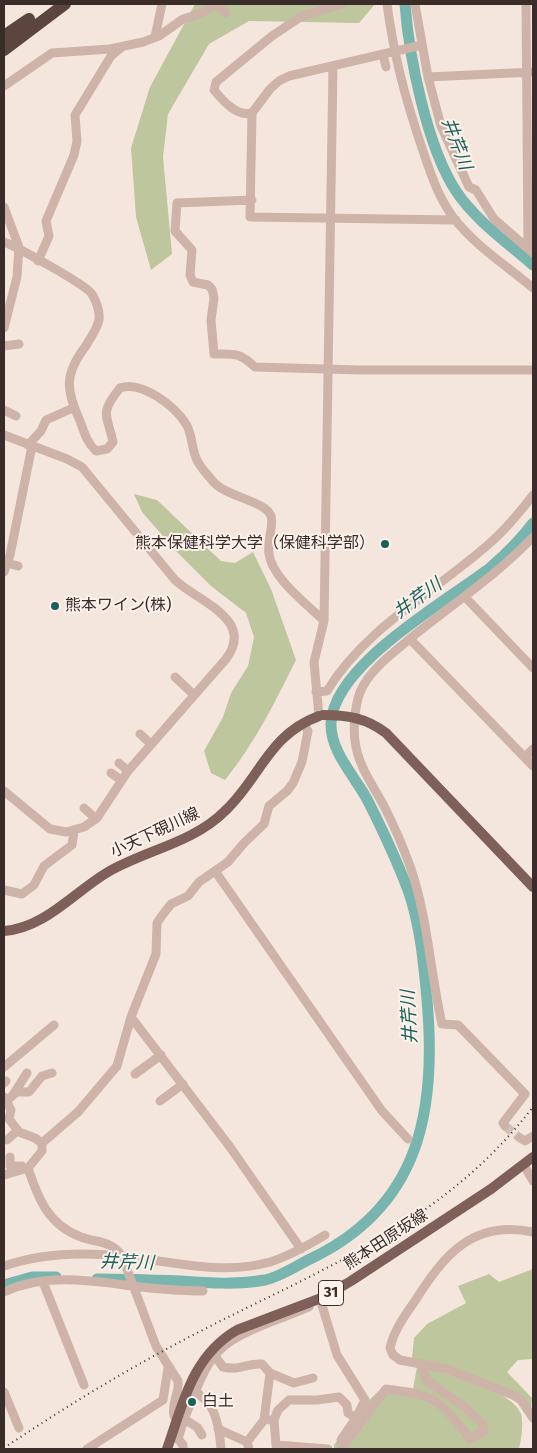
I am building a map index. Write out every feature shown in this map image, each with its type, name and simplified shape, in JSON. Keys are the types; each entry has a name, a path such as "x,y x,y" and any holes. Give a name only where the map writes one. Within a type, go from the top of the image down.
{"highway":[{"path":"4,36 55,4"},
{"path":"4,50 64,4"},
{"path":"4,30 26,22"}],"main road":[{"name":"小天下硯川線","path":"4,931 13,930 39,921 108,872 190,836 210,824 239,796 282,737 303,723 324,715 355,716 386,733 533,887"},
{"name":"熊本田原坂線","path":"165,1449 180,1415 195,1371 224,1337 237,1330 324,1297 351,1282 533,1157"}],"street":[{"path":"155,37 162,4"},
{"path":"252,113 237,112 214,90 216,82 272,36 302,16 342,4"},
{"path":"387,4 405,98 441,197 456,220 471,236 533,288"},
{"path":"414,4 428,77 441,126 469,187 484,214"},
{"path":"526,4 531,72 533,166"},
{"path":"531,4 531,250"},
{"path":"4,86 52,53 122,46 155,37 183,19 218,5 226,12"},
{"path":"421,45 289,76 279,81 252,113 252,200 250,217 456,220"},
{"path":"38,261 49,236 46,221 74,155 77,141 75,115 111,56 122,46"},
{"path":"383,55 386,68"},
{"path":"324,715 316,692 314,662 324,621 329,218 333,67"},
{"path":"428,77 531,72"},
{"path":"469,187 476,190 494,219 531,250"},
{"path":"252,200 176,203 175,230 192,250 190,275 193,282 208,285 212,289 214,298 211,320 214,354 232,352 248,360 255,367 533,370"},
{"path":"4,207 20,248 17,277 4,328"},
{"path":"4,242 20,248 92,293 97,305 99,320 92,338 74,362 68,379 73,408 90,446 96,451 107,449 113,442 106,423 108,403 120,388 141,387 177,412 187,424 196,460 214,483 228,493 267,510 271,516 272,524 267,542 269,557 277,575 324,621"},
{"path":"4,346 18,344"},
{"path":"9,568 30,445 41,431 46,420 73,408"},
{"path":"4,410 16,416"},
{"path":"4,435 67,459 82,467 175,580 185,589 224,614 230,622 234,636 231,652 128,771 96,819 74,831 50,829 26,805 4,791"},
{"path":"316,692 327,691 351,656 373,636 490,543 515,518 533,495"},
{"path":"505,1126 503,1123 525,1094 458,1025 442,1024 428,936 416,886 410,865 386,810 359,758 355,741 355,716 363,686 391,655 494,575 533,537"},
{"path":"465,596 533,668"},
{"path":"410,639 533,766"},
{"path":"175,677 194,695"},
{"path":"4,1175 30,1166 42,1152 42,1143 78,1112 117,1066 131,1017 156,954 157,924 171,904 188,896 199,882 228,862 264,824 269,806 287,791 293,783 305,747 308,731 303,723"},
{"path":"140,734 151,744"},
{"path":"525,757 533,749"},
{"path":"119,763 128,771"},
{"path":"111,773 121,780"},
{"path":"84,808 96,819"},
{"path":"4,890 22,894 30,890 44,866 72,845 74,831"},
{"path":"214,871 382,1111 408,1139"},
{"path":"131,1017 230,1147 301,1249"},
{"path":"4,1067 26,1046 45,1034 54,1025"},
{"path":"26,1046 29,1033"},
{"path":"135,1074 161,1055"},
{"path":"8,1098 27,1073"},
{"path":"8,1098 17,1092 29,1092 42,1076 52,1073"},
{"path":"160,1101 183,1084"},
{"path":"8,1098 11,1110 7,1117 10,1124 17,1131 42,1143"},
{"path":"7,1140 17,1131"},
{"path":"520,1138 525,1141 533,1136"},
{"path":"10,1157 10,1166 30,1166"},
{"path":"524,1165 533,1181"},
{"path":"30,1166 36,1196 45,1210 69,1231 81,1238 116,1247 123,1258 134,1286 144,1320 168,1368 178,1381 172,1403 180,1415 197,1426 202,1435"},
{"path":"533,1232 510,1228 487,1232 462,1243 440,1264 399,1325 390,1348 393,1355 400,1360 447,1369 513,1394 521,1400 533,1418"},
{"path":"4,1266 39,1257 83,1255 189,1266 249,1266 270,1262 301,1249 325,1235"},
{"path":"4,1292 42,1282 78,1280 203,1291"},
{"path":"42,1282 84,1384"},
{"path":"175,1449 178,1439 180,1415 196,1391 214,1356 241,1335 334,1296"},
{"path":"321,1302 337,1355 365,1400 356,1418 335,1449"},
{"path":"214,1356 223,1367 236,1370 252,1363 262,1364 270,1374 294,1383 313,1378"},
{"path":"341,1449 386,1389 419,1393 441,1404 470,1439 484,1431 482,1423 463,1406 426,1380 422,1364"},
{"path":"87,1449 97,1447 163,1400 168,1368"},
{"path":"218,1430 248,1445 264,1420 270,1374"},
{"path":"196,1391 208,1403 218,1430 221,1449"},
{"path":"4,1392 19,1428"},
{"path":"328,1449 276,1445 274,1420 278,1410 289,1400 317,1400 339,1397 347,1405 348,1413 356,1418"},
{"path":"264,1420 274,1420"},
{"path":"178,1439 183,1445 183,1449"}],"green space":[{"path":"195,4 375,4 359,23 249,21 209,44 168,114 163,157 172,254 151,270 136,217 131,148 150,87"},
{"path":"134,494 157,500 221,561 235,563 253,552 271,589 296,660 255,737 225,780 211,773 204,751 223,717 231,693 248,666 254,637 246,613 211,586 175,550 142,512"},
{"path":"533,1269 533,1359 518,1360 507,1372 532,1398 531,1409 446,1366 412,1358 414,1338 427,1324 466,1303 458,1286 489,1274 499,1282"},
{"path":"417,1367 442,1372 491,1389 515,1405 522,1418 519,1449 334,1449 334,1445 358,1413 386,1385 413,1389"}],"waterway":[{"name":"井芹川","path":"405,4 415,75 421,101 436,151 446,173 456,191 473,212 492,231 533,265"},
{"name":"井芹川","path":"97,1279 223,1283 244,1283 271,1279 347,1237 376,1212 398,1183 414,1152 423,1117 428,1080 427,1000 421,944 416,916 404,879 369,803 339,755 332,734 331,723 337,701 351,679 371,657 422,616 491,567 533,523"},
{"name":"井芹川","path":"4,1285 32,1277 56,1277"}],"tunnel":[{"path":"505,1126 520,1138"}],"railway":[{"path":"4,1448 146,1360 334,1264 378,1240 420,1213 460,1183 498,1148 533,1107"}],"place":[{"name":"熊本保健科学大学（保健科学部）","path":"385,544"},
{"name":"熊本ワイン(株)","path":"55,606"},
{"name":"白土","path":"192,1402"}]}
